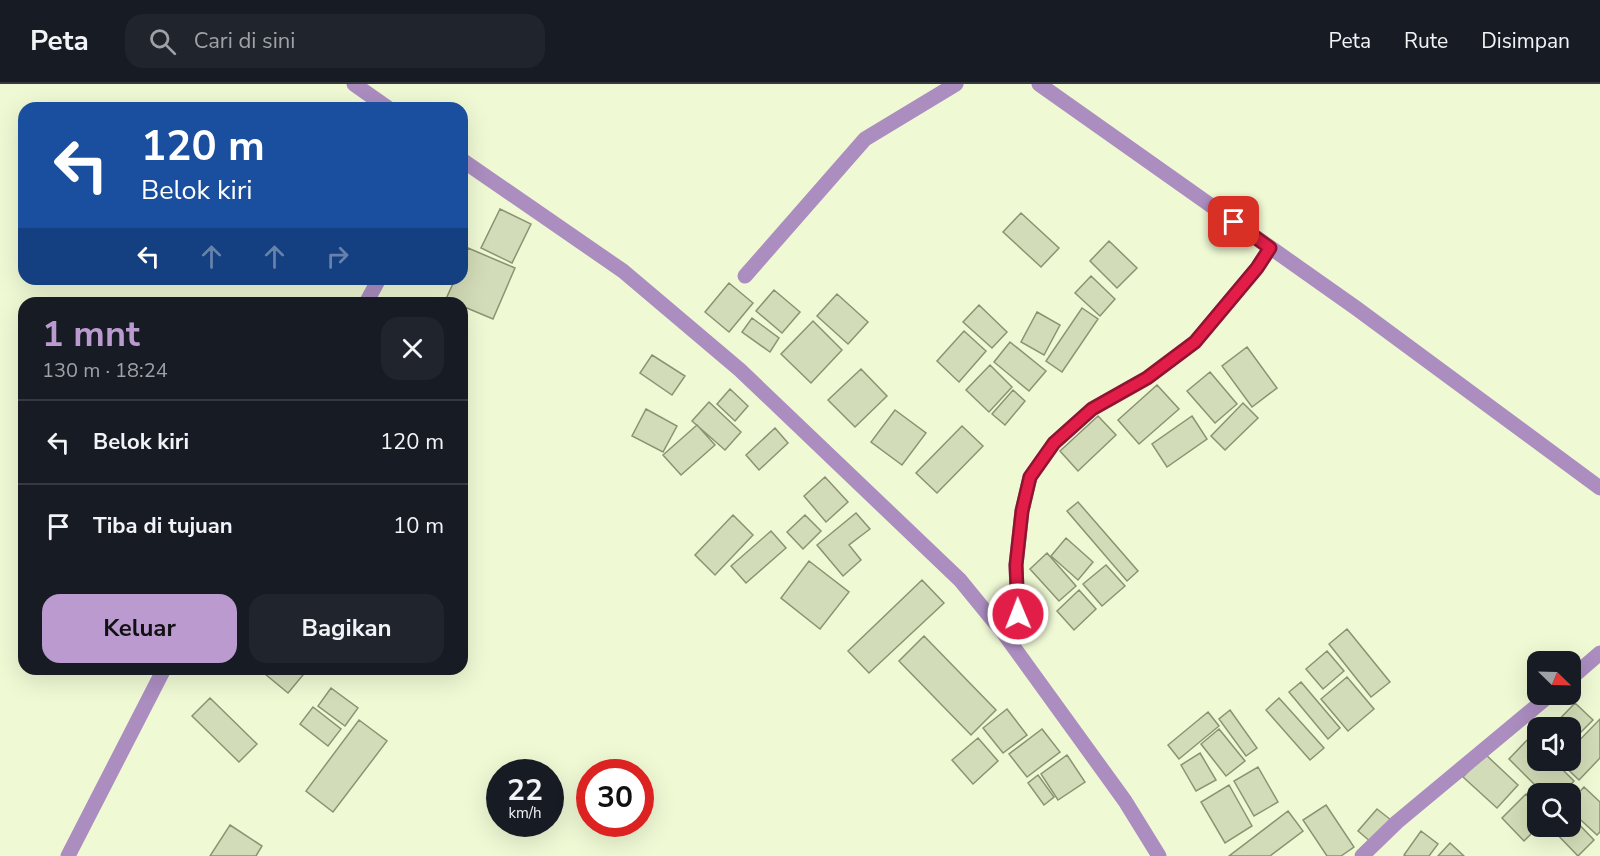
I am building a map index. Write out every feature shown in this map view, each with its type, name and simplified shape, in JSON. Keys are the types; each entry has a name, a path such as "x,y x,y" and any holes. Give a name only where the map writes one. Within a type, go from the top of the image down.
{"street":[{"path":"354,84 380,102"},
{"path":"745,276 865,139 956,84"},
{"path":"1039,84 1263,257 1600,488"},
{"path":"468,164 623,271 740,370 960,580 1005,635 1125,801 1159,856"},
{"path":"1005,635 1018,614 1016,565 1022,511 1030,477 1054,443 1092,409 1147,378 1195,342 1263,257"},
{"path":"1581,669 1600,653"},
{"path":"68,856 161,675"},
{"path":"1362,856 1397,822 1538,705"}],"building":[{"path":"500,209 531,224 512,263 481,248"},
{"path":"1021,213 1059,248 1041,267 1003,232"},
{"path":"1109,241 1137,268 1117,288 1090,261"},
{"path":"468,248 515,268 493,319 468,309 468,297 447,297 452,285 468,285"},
{"path":"1091,276 1115,299 1100,316 1075,293"},
{"path":"729,283 753,303 729,332 705,312"},
{"path":"774,290 800,312 782,333 756,311"},
{"path":"837,294 868,322 848,344 817,316"},
{"path":"979,305 1007,332 992,348 963,322"},
{"path":"1082,308 1098,319 1062,372 1046,361"},
{"path":"1037,312 1060,325 1044,355 1021,342"},
{"path":"752,318 779,338 770,352 742,332"},
{"path":"813,321 842,350 811,383 781,354"},
{"path":"964,331 986,351 959,382 937,361"},
{"path":"1010,342 1046,371 1029,391 994,362"},
{"path":"1247,347 1277,388 1252,407 1222,366"},
{"path":"652,355 685,376 672,395 640,373"},
{"path":"990,365 1012,387 989,412 966,390"},
{"path":"861,369 887,396 855,427 828,400"},
{"path":"1210,372 1237,404 1215,423 1187,391"},
{"path":"1157,385 1179,409 1139,444 1118,420"},
{"path":"730,389 748,406 735,421 717,404"},
{"path":"1013,390 1025,401 1005,425 992,414"},
{"path":"709,402 741,432 725,450 692,421"},
{"path":"1243,403 1258,418 1225,450 1211,436"},
{"path":"646,409 677,426 663,452 632,436"},
{"path":"895,410 926,433 902,465 871,442"},
{"path":"1098,416 1116,435 1078,471 1060,451"},
{"path":"1192,416 1207,439 1167,467 1152,444"},
{"path":"697,425 715,445 681,475 663,455"},
{"path":"962,426 983,446 937,493 916,473"},
{"path":"775,428 788,443 759,470 746,455"},
{"path":"825,477 848,502 826,522 804,496"},
{"path":"1078,502 1138,571 1127,581 1067,511"},
{"path":"856,513 870,529 849,545 861,560 843,576 817,545"},
{"path":"733,515 753,535 715,575 695,555"},
{"path":"805,515 821,531 803,549 787,532"},
{"path":"771,531 786,548 746,583 731,566"},
{"path":"1066,538 1093,562 1078,580 1051,556"},
{"path":"1047,553 1076,586 1059,601 1030,569"},
{"path":"809,561 849,592 820,629 781,598"},
{"path":"1106,565 1125,586 1102,606 1083,584"},
{"path":"922,580 944,603 869,673 848,651"},
{"path":"1079,590 1096,609 1074,630 1057,611"},
{"path":"1347,629 1390,682 1371,697 1329,644"},
{"path":"924,636 996,710 971,735 899,661"},
{"path":"1327,651 1344,671 1323,689 1306,669"},
{"path":"266,675 303,675 288,693"},
{"path":"1347,677 1374,709 1348,731 1321,699"},
{"path":"1301,682 1340,728 1328,739 1289,692"},
{"path":"331,688 358,708 345,726 318,706"},
{"path":"210,698 257,744 239,762 192,716"},
{"path":"1279,698 1324,748 1310,760 1266,710"},
{"path":"1573,705 1577,705 1593,720 1581,732 1581,717 1562,717"},
{"path":"313,707 341,729 328,746 300,724"},
{"path":"1007,709 1027,735 1003,753 983,728"},
{"path":"1230,710 1257,748 1246,756 1219,719"},
{"path":"1208,712 1219,726 1179,759 1168,745"},
{"path":"1600,719 1600,758 1579,780 1570,771 1581,771 1581,739"},
{"path":"359,720 387,741 333,812 306,791"},
{"path":"1042,729 1060,752 1027,777 1009,754"},
{"path":"1219,729 1245,761 1226,776 1201,744"},
{"path":"978,738 998,761 973,784 952,760"},
{"path":"1527,740 1527,771 1564,771 1574,781 1572,783 1533,783 1509,759"},
{"path":"1200,753 1216,780 1196,791 1181,765"},
{"path":"1485,754 1518,785 1497,808 1463,777"},
{"path":"1067,755 1085,782 1058,800 1041,774"},
{"path":"1258,767 1278,802 1254,816 1234,781"},
{"path":"1038,775 1054,797 1044,805 1028,783"},
{"path":"1229,785 1252,826 1225,843 1201,802"},
{"path":"1584,787 1600,802 1600,832 1597,835 1581,820 1581,790"},
{"path":"1527,795 1528,837 1524,841 1502,818"},
{"path":"1326,805 1354,847 1341,856 1327,856 1303,820"},
{"path":"1377,809 1391,820 1371,842 1358,831"},
{"path":"1288,811 1303,831 1270,856 1229,856"},
{"path":"230,825 262,846 256,856 210,856"},
{"path":"1581,826 1594,840 1578,856 1560,837 1581,837"},
{"path":"1421,831 1438,844 1429,856 1404,855"},
{"path":"1450,843 1464,856 1438,856"}],"route":[{"path":"1018,614 1016,565 1022,511 1030,477 1054,443 1092,409 1147,378 1195,342 1257,268 1270,248 1234,222"}]}
